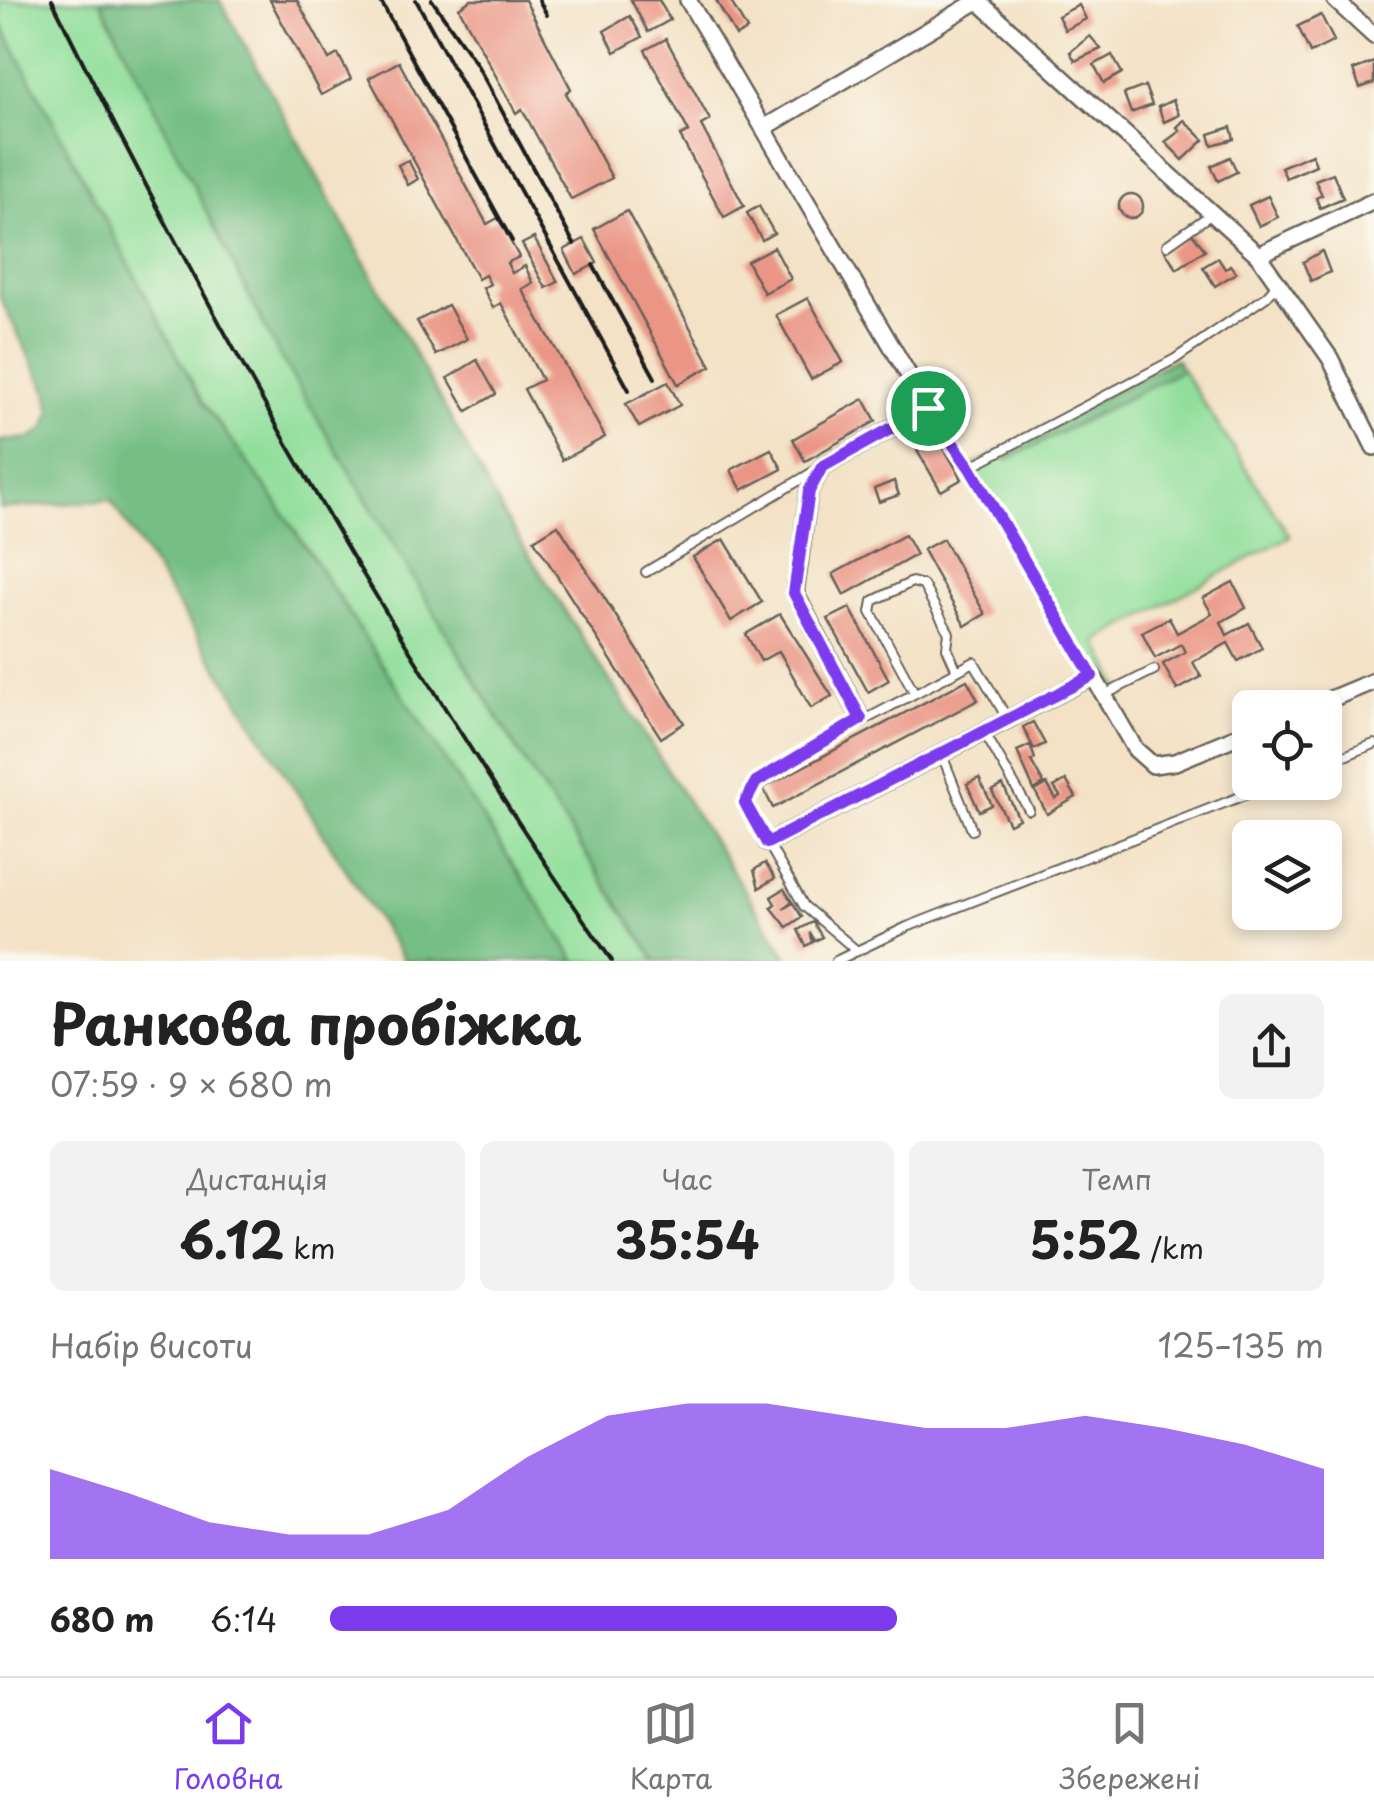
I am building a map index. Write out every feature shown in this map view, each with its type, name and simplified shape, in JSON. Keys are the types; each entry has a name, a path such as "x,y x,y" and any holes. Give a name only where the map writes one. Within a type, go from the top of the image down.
{"street":[{"path":"688,0 928,408 822,467 809,491 794,593 861,719"},
{"path":"764,128 978,0 1258,254 1330,358 1374,447"},
{"path":"1334,0 1374,36"},
{"path":"1258,254 1374,201"},
{"path":"767,843 1092,676 1135,749 1153,765 1175,762 1232,738"},
{"path":"1342,694 1374,681"}],"lane":[{"path":"1166,244 1213,213"},
{"path":"970,468 1175,359 1266,298 1278,283"},
{"path":"928,408 970,468 1092,676"},
{"path":"646,572 822,467"},
{"path":"914,692 871,612 873,601 912,582 923,585 948,632 947,648 958,670"},
{"path":"857,951 804,906 745,803 756,782 861,719 974,662 1007,718"},
{"path":"1104,696 1154,670"},
{"path":"984,730 1029,810"},
{"path":"1342,757 1374,744"},
{"path":"942,752 972,830"},
{"path":"836,961 1233,800"}],"green space":[{"path":"0,0 100,0 278,353 520,755 656,961 576,961 275,500 202,401 0,22"},
{"path":"100,0 220,0 506,519 790,961 656,961 520,755 278,353"},
{"path":"0,22 202,401 275,500 576,961 404,961 111,500 0,509 0,441 31,438 45,428 51,413 48,394 0,298"},
{"path":"1175,359 1290,536 1097,641 1119,687 1104,695 970,467"},
{"path":"1175,359 1182,370 1007,460 1001,450"}],"building":[{"path":"270,0 297,0 329,59 338,54 351,79 321,95"},
{"path":"471,0 525,0 571,89 566,93 612,178 571,199 522,109 516,113 459,8"},
{"path":"631,0 659,0 670,20 648,32"},
{"path":"716,0 730,0 747,30 736,36"},
{"path":"1079,5 1086,19 1065,30 1058,16"},
{"path":"1321,15 1334,41 1310,53 1298,26"},
{"path":"630,16 642,37 615,52 604,31"},
{"path":"1090,36 1101,49 1075,61 1070,52"},
{"path":"666,39 710,120 701,125 744,206 724,217 680,136 689,132 645,50"},
{"path":"1112,55 1122,73 1104,83 1094,65"},
{"path":"399,62 487,224 498,218 519,257 507,263 512,273 525,266 533,283 522,289 605,437 562,460 524,389 542,380 501,303 493,308 483,288 490,284 485,275 478,279 369,78"},
{"path":"1374,62 1374,83 1360,88 1353,70"},
{"path":"1145,86 1152,105 1131,113 1124,94"},
{"path":"1173,100 1179,115 1164,122 1158,107"},
{"path":"1184,120 1204,140 1183,160 1165,142 1180,131 1177,127"},
{"path":"1231,127 1234,139 1212,145 1209,134"},
{"path":"1312,154 1316,165 1286,178 1281,167"},
{"path":"1230,157 1237,172 1218,181 1211,166"},
{"path":"408,160 418,179 408,185 398,165"},
{"path":"1333,173 1343,198 1320,208 1316,198 1322,195 1315,180"},
{"path":"1131,194 1140,197 1140,215 1131,218 1122,215 1119,206 1122,197"},
{"path":"1268,196 1278,217 1259,226 1249,205"},
{"path":"759,206 774,233 762,240 747,213"},
{"path":"627,211 711,366 678,384 594,229"},
{"path":"1192,233 1205,250 1177,269 1165,251"},
{"path":"534,238 558,282 546,288 522,244"},
{"path":"584,239 597,263 576,274 564,250"},
{"path":"774,247 791,279 764,293 747,261"},
{"path":"1322,251 1330,272 1311,281 1303,262"},
{"path":"1218,258 1225,269 1230,265 1236,273 1215,286 1203,267"},
{"path":"808,298 843,362 811,379 776,315"},
{"path":"448,305 467,339 436,355 417,321"},
{"path":"477,360 496,394 467,411 448,378"},
{"path":"668,382 680,405 639,427 626,404"},
{"path":"864,399 876,421 805,461 793,439"},
{"path":"938,438 962,479 941,491 917,450"},
{"path":"771,449 782,469 742,490 731,470"},
{"path":"894,481 899,495 879,502 874,489"},
{"path":"558,525 684,723 661,738 534,540"},
{"path":"905,535 916,555 844,595 833,574"},
{"path":"724,539 762,602 731,621 693,557"},
{"path":"943,539 985,614 965,626 923,550"},
{"path":"1233,582 1246,608 1221,622 1227,635 1249,623 1262,648 1238,661 1228,643 1193,662 1201,677 1177,690 1163,664 1185,652 1181,644 1155,658 1142,632 1169,618 1177,633 1212,614 1203,598"},
{"path":"850,608 889,680 868,692 828,619"},
{"path":"780,614 832,696 811,708 779,651 761,661 746,634"},
{"path":"967,680 978,700 773,808 763,788"},
{"path":"1033,722 1045,744 1034,749 1023,727"},
{"path":"1030,745 1035,759 1031,761 1044,784 1034,790 1017,751"},
{"path":"979,778 992,805 979,811 967,784"},
{"path":"1066,780 1076,797 1047,814 1035,791 1047,784 1056,799 1060,796 1054,787"},
{"path":"1003,785 1019,819 1009,824 992,791"},
{"path":"765,863 775,878 759,888 754,870"},
{"path":"784,889 792,902 783,909 793,903 802,917 787,927 771,907 775,904 771,897"},
{"path":"813,922 822,937 815,941 810,932 813,942 806,946 798,930"}],"railway":[{"path":"52,0 179,248 314,491 458,729 612,961"},
{"path":"380,0 512,241"},
{"path":"416,0 629,390"},
{"path":"432,0 476,63 574,244"},
{"path":"539,0 547,15"},
{"path":"593,265 655,378"}],"route":[{"path":"928,408 970,468 1092,676 767,843 745,803 756,782 861,719 794,593 809,491 822,467 928,408"}]}
